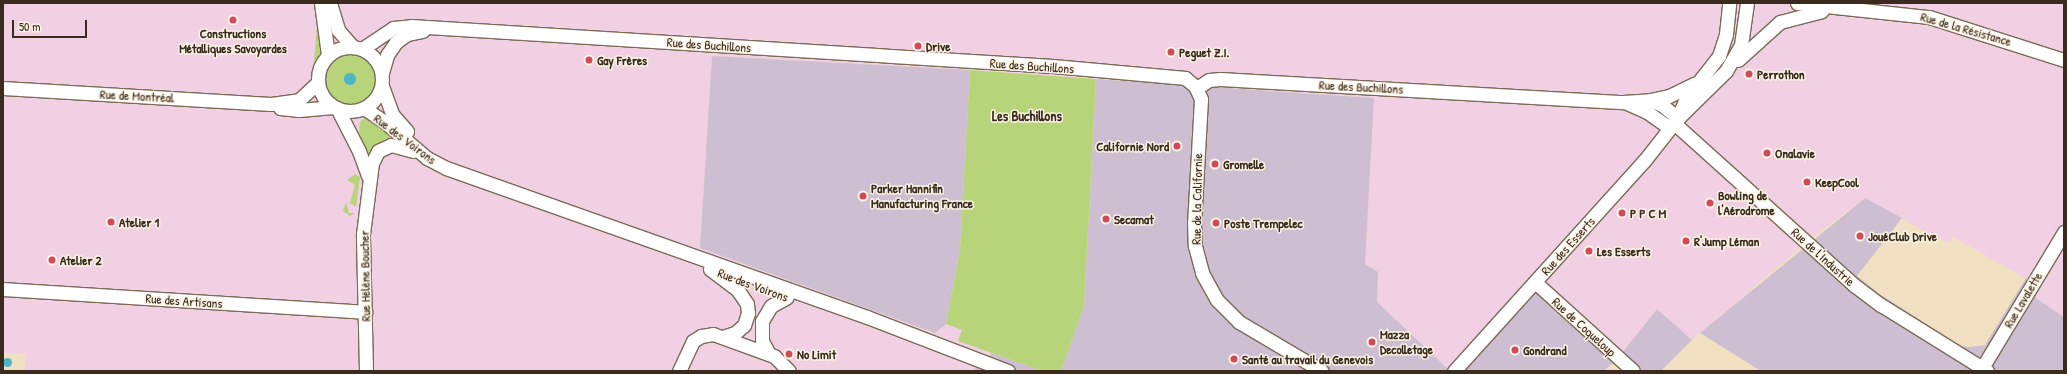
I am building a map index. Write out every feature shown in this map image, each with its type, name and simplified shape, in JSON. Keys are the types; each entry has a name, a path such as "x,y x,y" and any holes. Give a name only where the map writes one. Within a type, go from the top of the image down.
{"street":[{"path":"321,3 328,55"},
{"path":"330,3 338,30 357,48 376,60 382,79 374,101 362,109 349,111 336,108 323,97 318,82 320,68 328,55 339,48 357,48"},
{"name":"Rue des Esserts","path":"1674,123 1685,100 1722,50 1728,18 1729,3"},
{"name":"Rue des Esserts","path":"1454,371 1644,161 1674,123 1726,71 1739,52 1745,28 1747,3"},
{"name":"Rue de la Résistance","path":"1797,3 1842,9 1903,13 1936,19 2064,60"},
{"name":"Rue de la Résistance","path":"1726,71 1767,32 1792,17 1842,9"},
{"path":"1728,18 1745,28 1767,32"},
{"name":"Rue des Buchillons","path":"357,48 393,28 411,26 435,29 1177,76 1188,79 1197,88 1211,79 1227,79 1622,102 1650,100 1676,93 1701,79"},
{"name":"Rue des Buchillons","path":"382,79 387,55 399,39 412,32 435,29"},
{"name":"Rue des Voirons","path":"382,79 389,109 402,126 434,154 470,177"},
{"name":"Rue de Montréal","path":"3,88 271,104 299,100 318,82"},
{"name":"Rue de la Californie","path":"1197,88 1200,107 1194,236 1202,273 1217,300 1239,322 1322,371"},
{"path":"1650,100 1662,105 1674,123"},
{"name":"Rue des Buchillons","path":"1622,102 1674,123"},
{"name":"Rue de Montréal","path":"271,104 289,110 336,108"},
{"name":"Rue Hélène Boucher","path":"336,108 359,151"},
{"name":"Rue des Voirons","path":"362,109 386,122 427,158 446,168 586,219 860,314 924,340 1008,371"},
{"name":"Rue Hélène Boucher","path":"362,109 355,130 359,151 368,182"},
{"name":"Rue de l'Industrie","path":"1674,123 1854,285 1881,305 1984,370"},
{"name":"Rue Hélène Boucher","path":"366,371 363,234 368,182 374,156 385,147 399,145 427,158"},
{"name":"Rue des Voirons","path":"586,219 710,269 787,297 924,340"},
{"name":"Rue Lavalette","path":"1984,370 2064,232"},
{"path":"710,269 737,289 747,304 744,325 735,333 723,337"},
{"name":"Rue de Coqueloup","path":"1535,282 1632,371"},
{"name":"Rue des Artisans","path":"3,289 365,312"},
{"path":"769,354 762,341 762,321 771,306 787,297"},
{"path":"679,371 693,341 708,334 723,337 769,354 781,361 789,371"}],"shaded area":[{"path":"3,3 2064,3 2064,317 2037,299 2025,278 1953,237 1948,242 1937,238 1865,198 1807,242 1692,340 1657,309 1618,358 1450,371 1376,302 1377,272 1365,264 1374,98 970,70 712,56 700,248 935,333 946,324 962,330 959,341 992,353 973,371 25,371 26,354 3,353"},
{"path":"712,56 970,70 960,250 946,324 935,333 700,248"},
{"path":"1096,79 1374,98 1365,264 1378,272 1377,302 1450,371 1061,371 1084,306"},
{"path":"1865,198 1902,218 1857,276 1881,295 1961,346 1970,347 1985,345 2026,278 2037,299 2064,317 2064,371 1761,371 1700,333"},
{"path":"1535,282 1618,358 1604,371 1454,371"},
{"path":"1657,309 1692,340 1661,371 1633,371 1618,358"},
{"path":"992,353 1043,371 973,371"}],"green space":[{"path":"318,11 322,50 314,63"},
{"path":"350,53 360,55 368,61 374,69 376,79 374,89 368,97 360,103 350,105 340,103 332,97 326,89 324,79 326,69 332,61 340,55"},
{"path":"970,70 1096,79 1084,306 1061,371 1043,371 958,341 962,330 946,324 960,250"},
{"path":"365,117 401,140 368,158 359,132 360,122"},
{"path":"355,174 360,177 356,207 350,203 355,185 347,180"},
{"path":"346,202 349,213 355,213 350,216 343,211"}],"water":[{"path":"348,73 352,73 356,79 352,85 348,85 344,81 344,77"},
{"path":"5,358 9,358 11,362 9,366 5,366 3,364 3,360"}],"place":[{"name":"Constructions Métalliques Savoyardes","path":"233,20"},
{"name":"Drive","path":"918,46"},
{"name":"Peguet Z.I.","path":"1171,52"},
{"name":"Gay Frères","path":"589,60"},
{"name":"Perrothon","path":"1749,74"},
{"name":"Californie Nord","path":"1177,146"},
{"name":"Onalavie","path":"1767,153"},
{"name":"Gromelle","path":"1215,164"},
{"name":"KeepCool","path":"1807,182"},
{"name":"Parker Hannifin Manufacturing France","path":"863,196"},
{"name":"Bowling de l'Aérodrome","path":"1710,203"},
{"name":"P P C M","path":"1622,213"},
{"name":"Secamat","path":"1106,219"},
{"name":"Atelier 1","path":"111,222"},
{"name":"Poste Trempelec","path":"1216,223"},
{"name":"JouéClub Drive","path":"1860,236"},
{"name":"R'Jump Léman","path":"1686,241"},
{"name":"Les Esserts","path":"1589,251"},
{"name":"Atelier 2","path":"52,260"},
{"name":"Mazza Decolletage","path":"1372,342"},
{"name":"Gondrand","path":"1515,350"},
{"name":"No Limit","path":"789,354"},
{"name":"Santé au travail du Genevois","path":"1234,359"}],"district":[{"name":"Les Buchillons","path":"1027,116"}]}
